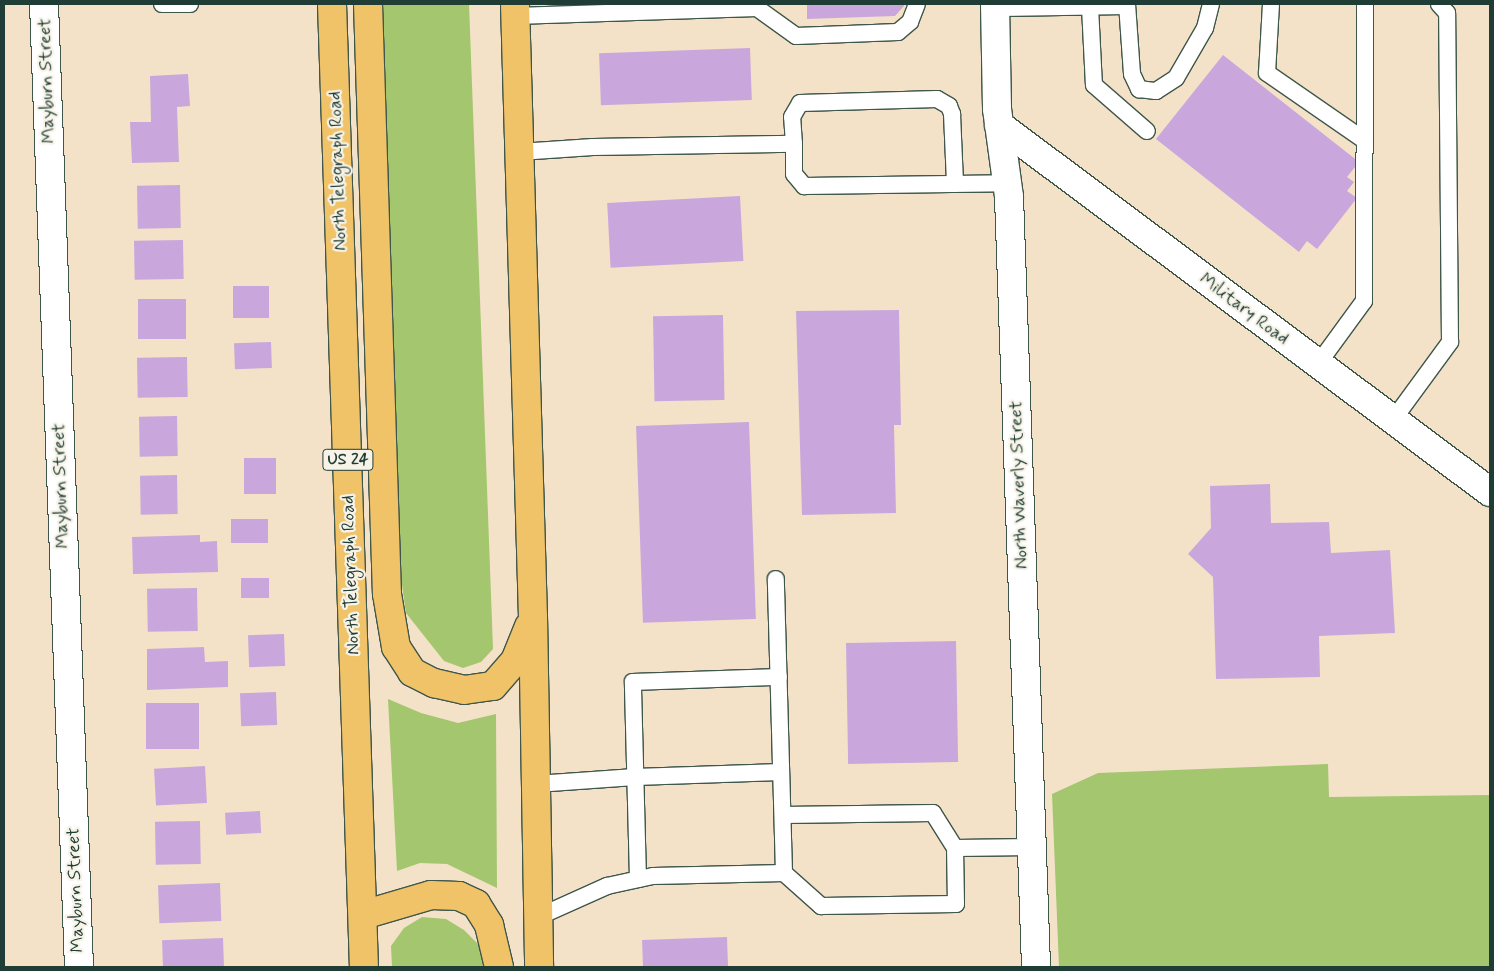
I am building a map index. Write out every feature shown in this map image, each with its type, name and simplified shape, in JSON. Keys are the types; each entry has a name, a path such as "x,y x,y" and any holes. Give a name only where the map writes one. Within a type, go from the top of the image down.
{"main road":[{"name":"North Telegraph Road","path":"332,4 364,967"},
{"path":"368,4 387,594 396,647 412,672 434,683 464,690 493,686 515,661 533,616"},
{"path":"515,10 533,616 539,967"},
{"path":"363,915 431,894 459,896 476,904 489,925 499,967"}],"street":[{"name":"Mayburn Street","path":"44,4 79,967"},
{"name":"North Waverly Street","path":"995,6 999,125 1007,182 1036,967"},
{"name":"Military Road","path":"999,125 1490,492"}],"lane":[{"path":"162,4 190,4"},
{"path":"515,10 757,6 796,36 898,32 910,22 916,4"},
{"path":"995,6 1090,7 1127,5 1132,74 1139,89 1156,92 1176,78 1205,28 1211,4"},
{"path":"1271,4 1267,73 1364,140"},
{"path":"1318,364 1364,301 1365,4"},
{"path":"1393,420 1450,342 1447,13 1439,4"},
{"path":"1090,7 1094,85 1147,131"},
{"path":"955,184 952,114 949,106 937,100 800,103 792,116 794,174 804,186 955,184 1007,182"},
{"path":"519,152 593,147 794,144"},
{"path":"776,579 784,873"},
{"path":"638,879 633,682 779,677"},
{"path":"536,784 635,777 781,772"},
{"path":"538,918 607,886 653,876 784,873 821,906 956,904 955,848 933,812 783,815"},
{"path":"955,848 1032,847"}],"green space":[{"path":"378,4 469,4 493,649 481,662 463,668 444,661 406,613 399,564"},
{"path":"388,699 421,713 458,723 496,714 497,888 447,864 420,863 397,871"},
{"path":"1328,764 1329,797 1490,795 1490,967 1059,967 1052,794 1098,773"},
{"path":"422,917 446,919 464,930 480,946 489,967 392,967 391,946 404,928"}],"building":[{"path":"807,4 904,4 904,6 895,16 807,19"},
{"path":"750,48 752,100 601,105 599,53"},
{"path":"1223,55 1359,162 1347,177 1354,182 1347,191 1357,198 1317,249 1307,241 1299,252 1156,139"},
{"path":"188,74 190,106 177,107 179,162 132,163 130,122 151,122 150,76"},
{"path":"180,185 181,228 138,229 137,186"},
{"path":"740,196 743,261 611,268 607,203"},
{"path":"183,240 184,279 135,280 134,241"},
{"path":"233,286 269,286 269,318 233,318"},
{"path":"138,299 186,299 186,339 138,339"},
{"path":"899,310 901,425 894,425 896,513 802,515 796,311"},
{"path":"723,315 724,400 654,401 653,316"},
{"path":"271,342 272,368 235,369 234,343"},
{"path":"187,357 188,397 138,398 137,358"},
{"path":"177,416 178,456 140,457 139,417"},
{"path":"749,422 756,619 643,623 636,426"},
{"path":"244,458 276,458 276,494 244,494"},
{"path":"177,475 178,514 141,515 140,476"},
{"path":"1270,484 1271,523 1329,522 1331,553 1390,550 1395,633 1319,636 1320,677 1216,679 1213,577 1188,554 1211,528 1210,486"},
{"path":"231,519 268,519 268,543 231,543"},
{"path":"200,535 200,542 217,541 218,572 133,574 132,537"},
{"path":"241,578 269,578 269,598 241,598"},
{"path":"197,588 198,631 148,632 147,589"},
{"path":"284,634 285,666 249,667 248,635"},
{"path":"956,641 958,762 848,764 846,643"},
{"path":"204,647 205,662 228,661 228,687 147,690 147,649"},
{"path":"276,692 277,725 241,726 240,693"},
{"path":"146,703 199,703 199,749 146,749"},
{"path":"205,766 207,803 156,806 154,769"},
{"path":"260,811 261,833 226,835 225,813"},
{"path":"200,821 201,864 156,865 155,822"},
{"path":"220,883 221,921 159,923 158,885"},
{"path":"727,937 728,967 643,967 642,940"},
{"path":"223,938 224,967 163,967 162,940"}]}
